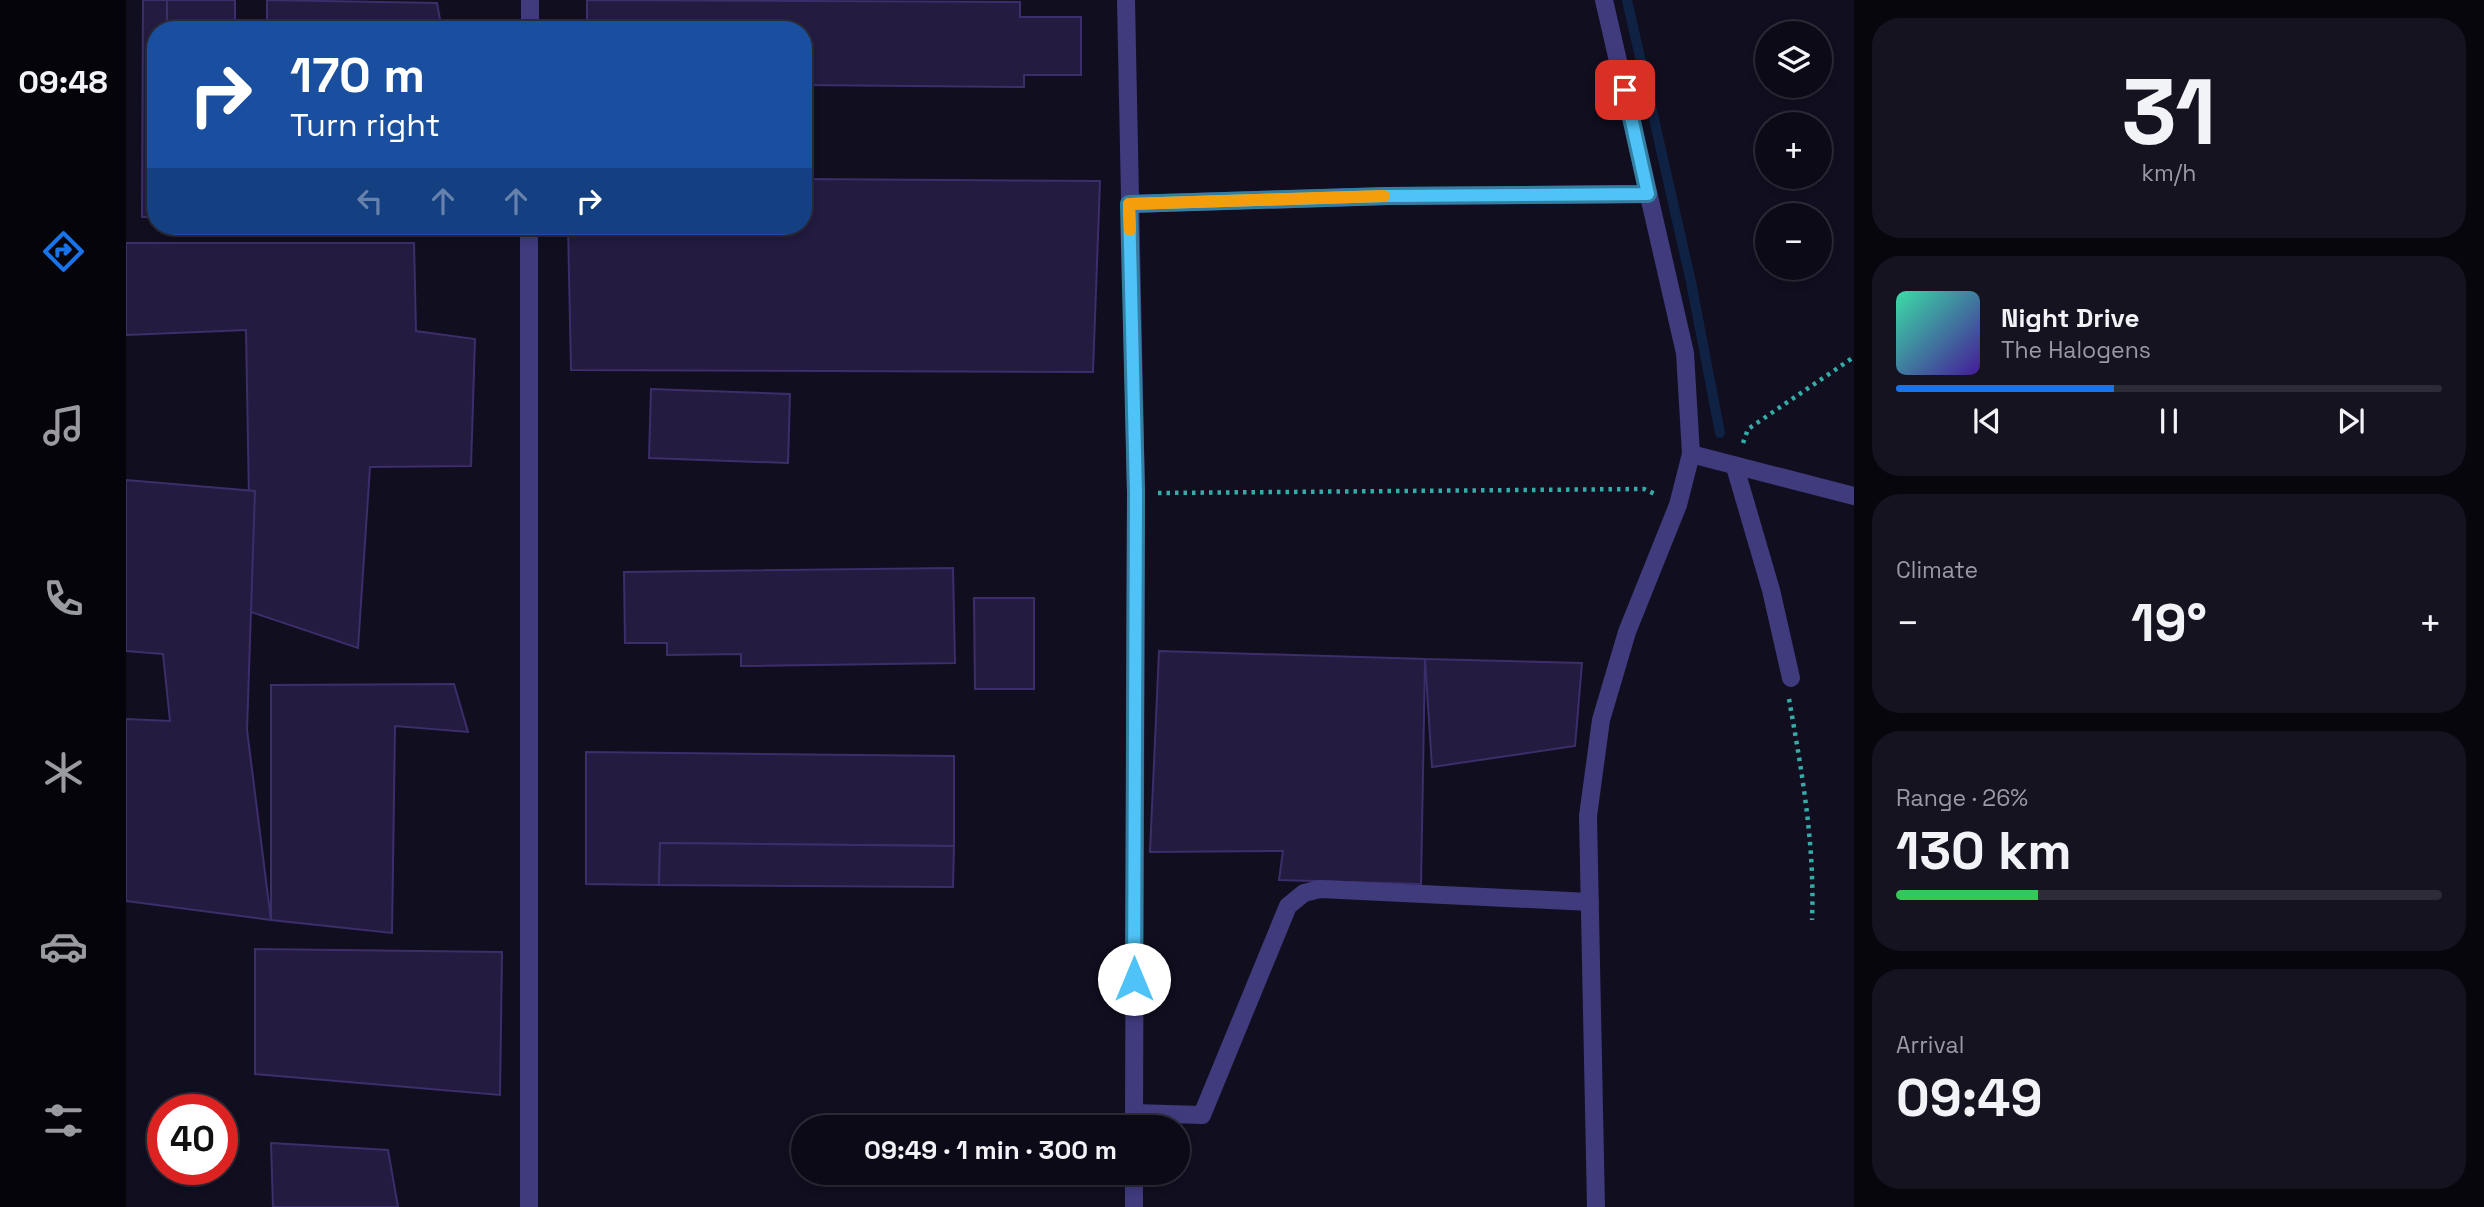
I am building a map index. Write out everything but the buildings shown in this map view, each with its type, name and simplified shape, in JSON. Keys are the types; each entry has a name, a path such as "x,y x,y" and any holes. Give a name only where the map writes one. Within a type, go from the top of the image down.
{"street":[{"path":"530,0 530,21"},
{"path":"1126,0 1136,493 1134,1115"},
{"path":"1596,1207 1588,816 1601,720 1627,632 1678,505 1691,454 1685,353 1604,0"},
{"path":"1129,204 1387,196 1648,194"},
{"path":"529,235 529,1207"},
{"path":"1691,454 1854,496"},
{"path":"1735,467 1771,590 1791,678"},
{"path":"1190,1116 1202,1115 1288,906 1304,893 1320,889 1590,902"},
{"path":"1134,1185 1134,1207"}],"path":[{"path":"1735,467 1748,429 1854,357"},
{"path":"1136,493 1644,489 1678,505"},
{"path":"1791,678 1788,692 1807,811 1814,886 1812,920"}],"waterway":[{"path":"1627,0 1691,282 1720,433"}],"slow traffic":[{"path":"1130,230 1129,204 1384,196"}],"route":[{"path":"1134,979 1136,493 1129,204 1387,196 1648,194 1625,90"}]}
